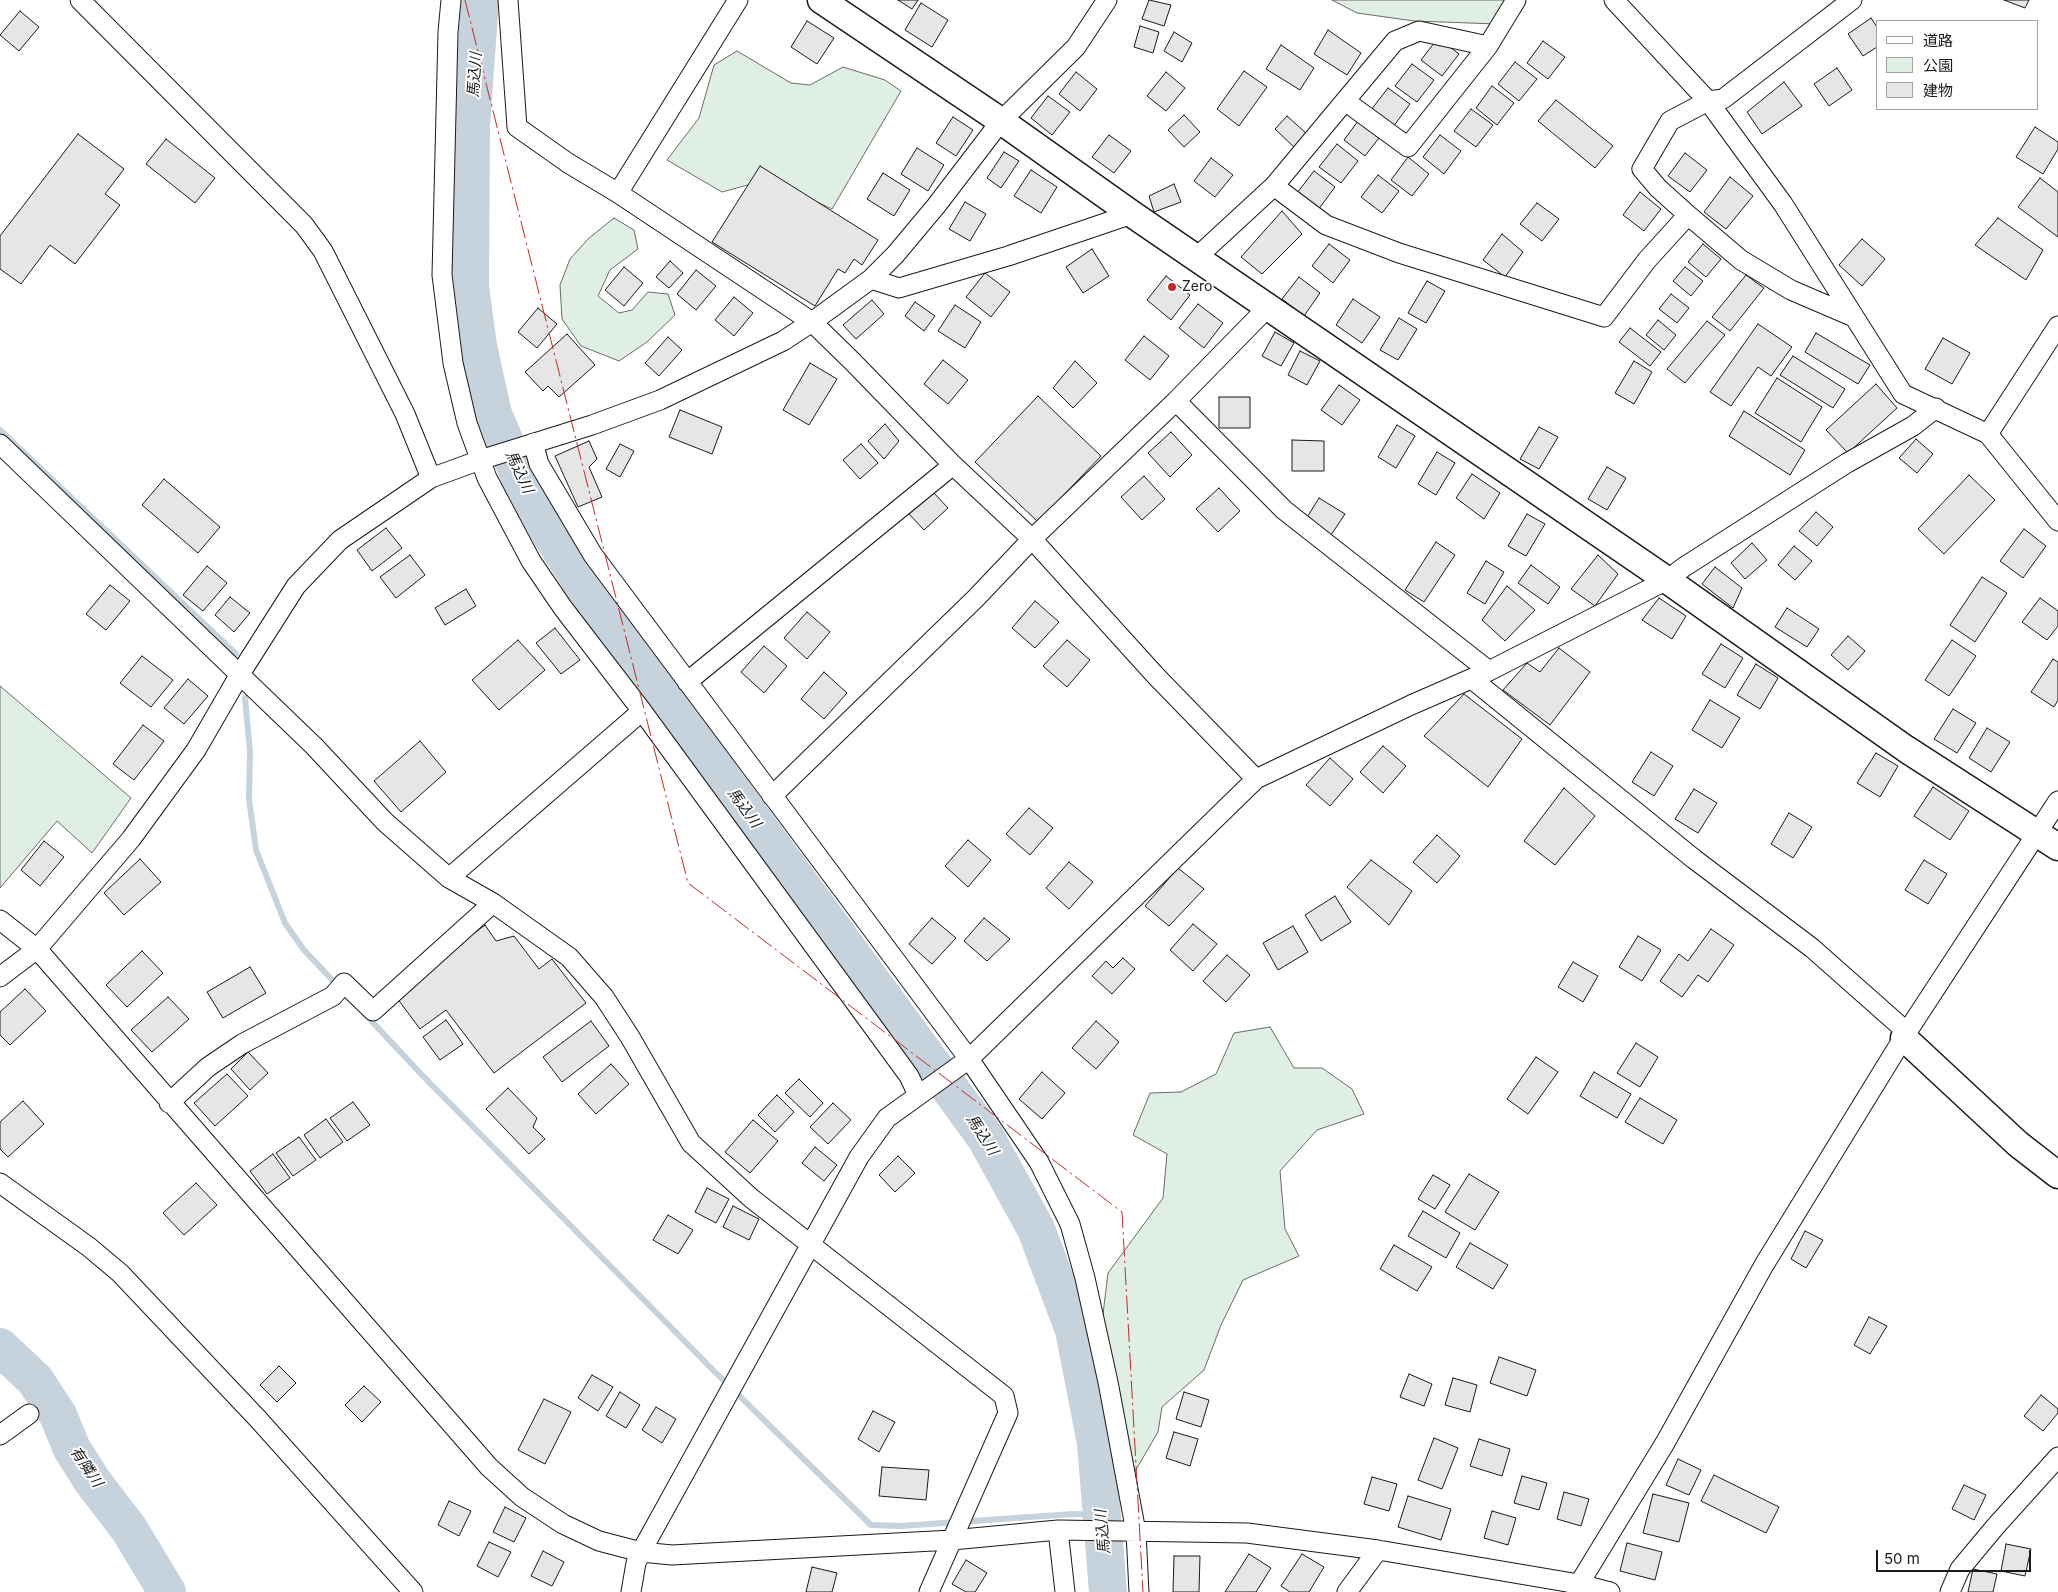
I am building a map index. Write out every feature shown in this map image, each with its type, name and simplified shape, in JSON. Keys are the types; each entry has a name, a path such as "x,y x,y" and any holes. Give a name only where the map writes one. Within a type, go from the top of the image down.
{"street":[{"path":"80,0 304,225 323,251 397,397 431,478"},
{"path":"451,0 448,32 442,275 453,363 467,423 484,459 502,510 531,561 563,608 642,711 920,1093"},
{"path":"508,0 517,127 568,163 618,193 812,322 952,465 1032,539 1155,675 1256,779"},
{"path":"618,193 738,0"},
{"path":"821,0 1001,121 1132,214 1667,580 1906,749 2058,847"},
{"path":"0,977 37,949 131,839 196,750 240,674 296,586 340,540 431,478 533,443 592,426 660,400 783,341 812,322 871,279 895,255 936,206 1001,121 1076,47 1107,0"},
{"path":"1345,101 1408,147 1488,46 1516,0"},
{"path":"1614,0 1708,102 1783,204 1903,394 1988,434 2058,521"},
{"path":"1852,0 1723,99 1708,102 1670,121 1642,169 1658,188 1741,260 1791,290 1854,317"},
{"path":"1197,257 1274,186 1394,41 1420,31 1488,46"},
{"path":"1274,186 1326,225 1399,253 1604,317 1647,260 1688,215"},
{"path":"871,279 899,288 1008,256 1132,214"},
{"path":"772,796 976,598 1032,539 1176,401 1269,306"},
{"path":"1988,434 2058,326"},
{"path":"1176,401 1284,510 1489,671"},
{"path":"631,1592 636,1564 641,1552 859,1157 887,1118 969,1059 1256,779 1412,705 1489,671 1667,580 1684,567 1847,462 1912,426 1936,408"},
{"path":"533,443 539,464 593,555 969,1059 1039,1162 1070,1224 1085,1278 1108,1382 1140,1592"},
{"path":"0,444 314,746 385,822 449,878 493,903 569,957 604,997 630,1037 691,1143 751,1198 1004,1396 1008,1413 929,1592"},
{"path":"687,682 952,465"},
{"path":"1472,679 1694,858 1812,948 2018,1144 2058,1175"},
{"path":"449,878 642,711"},
{"path":"1578,1588 1665,1443 1764,1265 1905,1035 2058,801"},
{"path":"169,1103 208,1067 242,1044 338,989 373,1011 493,903"},
{"path":"0,920 37,949 169,1103 489,1467 522,1498 563,1524 599,1541 641,1552 672,1555 954,1535 1058,1530 1247,1533 1378,1550 1578,1588 1610,1592"},
{"path":"0,1183 89,1247 120,1273 258,1419 414,1592"},
{"path":"0,1435 29,1414"},
{"path":"1950,1592 1960,1569 2058,1457"},
{"path":"1058,1530 1065,1592"},
{"path":"1347,1592 1378,1550"}],"green space":[{"path":"1332,0 1505,0 1497,24 1414,21 1357,13"},
{"path":"737,51 791,83 810,85 843,67 885,80 901,91 832,209 777,183 766,180 722,192 667,160 699,118 714,65"},
{"path":"614,218 634,230 638,249 610,270 598,296 619,313 632,310 648,292 668,294 675,315 647,342 619,361 581,346 562,319 560,285 570,259 588,239"},
{"path":"0,686 131,798 92,853 57,821 0,888"},
{"path":"1270,1027 1294,1068 1322,1068 1352,1089 1364,1114 1317,1130 1280,1171 1285,1229 1299,1256 1243,1280 1221,1325 1204,1370 1162,1407 1158,1432 1127,1485 1124,1442 1103,1314 1108,1273 1163,1198 1167,1154 1133,1135 1150,1093 1181,1092 1216,1074 1234,1033"}],"building":[{"path":"898,0 918,0 912,9"},
{"path":"1149,0 1171,5 1164,26 1142,19"},
{"path":"2004,0 2029,0 2025,8"},
{"path":"921,3 948,20 932,47 905,30"},
{"path":"20,11 39,27 19,51 0,35"},
{"path":"1871,18 1876,26 1876,48 1863,56 1848,34"},
{"path":"807,21 834,38 817,64 791,47"},
{"path":"1140,26 1159,32 1153,53 1134,47"},
{"path":"1328,30 1361,53 1347,75 1314,54"},
{"path":"1174,32 1192,43 1182,62 1164,51"},
{"path":"1438,38 1459,54 1442,76 1421,60"},
{"path":"1543,41 1565,57 1548,79 1527,63"},
{"path":"1281,45 1314,68 1300,90 1266,69"},
{"path":"1515,62 1537,79 1519,101 1498,84"},
{"path":"1412,64 1434,80 1417,102 1395,86"},
{"path":"1837,68 1852,90 1829,106 1814,84"},
{"path":"1244,71 1267,87 1239,126 1217,109"},
{"path":"1076,72 1097,89 1080,111 1059,94"},
{"path":"1166,72 1185,88 1166,111 1147,96"},
{"path":"1784,82 1802,106 1762,134 1747,112"},
{"path":"1492,86 1514,103 1497,125 1476,108"},
{"path":"1388,88 1410,104 1393,127 1371,110"},
{"path":"1048,96 1070,112 1052,135 1031,118"},
{"path":"1556,100 1613,146 1595,168 1538,121"},
{"path":"1471,109 1493,125 1476,147 1454,131"},
{"path":"1184,115 1200,132 1184,147 1168,130"},
{"path":"1287,116 1307,134 1295,148 1275,129"},
{"path":"953,117 973,130 956,156 936,143"},
{"path":"1361,117 1382,134 1365,156 1344,140"},
{"path":"2035,127 2058,142 2058,149 2043,174 2016,157"},
{"path":"78,134 124,169 105,194 120,205 75,264 50,245 21,284 0,269 0,236"},
{"path":"1109,135 1131,151 1114,173 1092,157"},
{"path":"1440,135 1461,151 1444,174 1423,157"},
{"path":"166,139 215,178 195,203 146,164"},
{"path":"1337,144 1358,161 1341,183 1319,167"},
{"path":"917,148 944,165 928,191 901,174"},
{"path":"1004,152 1019,161 1001,188 987,178"},
{"path":"1685,153 1707,170 1690,192 1668,176"},
{"path":"1408,157 1429,174 1412,196 1391,180"},
{"path":"1211,158 1233,175 1215,197 1194,181"},
{"path":"760,166 878,240 862,265 854,259 845,273 838,269 815,306 712,242"},
{"path":"1031,170 1057,187 1041,213 1014,196"},
{"path":"1314,171 1335,187 1318,210 1297,193"},
{"path":"883,173 910,190 894,216 867,199"},
{"path":"1378,175 1399,191 1382,213 1361,197"},
{"path":"1730,177 1753,196 1726,229 1704,212"},
{"path":"2040,178 2058,192 2058,237 2018,207"},
{"path":"1174,184 1181,202 1154,212 1149,196"},
{"path":"1640,192 1661,209 1644,231 1623,215"},
{"path":"965,202 986,214 970,241 949,229"},
{"path":"1537,203 1559,219 1542,241 1520,224"},
{"path":"1282,211 1302,234 1262,274 1241,257"},
{"path":"1998,218 2043,250 2026,280 1975,245"},
{"path":"1502,234 1523,252 1505,277 1483,260"},
{"path":"1862,239 1885,259 1862,286 1839,265"},
{"path":"1329,244 1350,260 1333,283 1312,266"},
{"path":"1703,244 1721,259 1706,277 1688,262"},
{"path":"1092,249 1109,276 1083,293 1066,267"},
{"path":"670,261 683,273 669,288 656,277"},
{"path":"624,267 643,283 624,306 605,290"},
{"path":"1685,267 1703,281 1691,296 1673,281"},
{"path":"696,270 716,286 696,310 677,294"},
{"path":"985,273 1010,292 991,317 966,297"},
{"path":"1746,275 1764,288 1730,331 1712,317"},
{"path":"1166,276 1190,295 1171,320 1147,300"},
{"path":"1299,277 1320,293 1304,316 1282,299"},
{"path":"1427,281 1445,291 1426,323 1408,313"},
{"path":"1671,294 1689,308 1677,323 1659,309"},
{"path":"734,297 753,313 734,336 715,320"},
{"path":"1353,299 1380,317 1362,343 1336,325"},
{"path":"872,300 884,314 856,339 843,325"},
{"path":"915,302 935,316 924,331 905,316"},
{"path":"1198,304 1223,323 1204,348 1179,328"},
{"path":"955,305 981,322 965,348 938,331"},
{"path":"538,308 557,324 537,348 518,332"},
{"path":"1399,318 1417,329 1398,360 1380,350"},
{"path":"1658,320 1676,335 1664,350 1646,335"},
{"path":"1707,321 1725,335 1685,383 1667,369"},
{"path":"1758,324 1792,347 1771,376 1758,367 1731,406 1710,392"},
{"path":"1630,328 1661,352 1650,366 1619,342"},
{"path":"1275,332 1294,343 1281,366 1262,356"},
{"path":"1816,333 1870,365 1858,384 1805,352"},
{"path":"567,334 595,365 559,397 548,386 543,391 525,372"},
{"path":"1144,336 1169,356 1150,380 1125,360"},
{"path":"668,337 682,350 659,376 645,363"},
{"path":"1943,338 1970,353 1952,384 1925,369"},
{"path":"1300,351 1320,361 1307,385 1288,375"},
{"path":"1793,356 1845,389 1833,408 1780,375"},
{"path":"943,360 968,380 948,404 924,384"},
{"path":"1075,361 1097,383 1073,408 1053,388"},
{"path":"1634,361 1652,372 1634,404 1615,393"},
{"path":"810,363 837,379 809,425 783,410"},
{"path":"1777,378 1822,407 1801,442 1755,413"},
{"path":"1876,384 1897,408 1848,453 1826,430"},
{"path":"1339,385 1360,400 1342,425 1321,410"},
{"path":"1038,396 1101,456 1038,522 975,462"},
{"path":"1219,397 1250,397 1250,428 1219,428"},
{"path":"680,410 722,427 712,454 669,437"},
{"path":"1744,411 1805,450 1790,475 1729,436"},
{"path":"885,424 899,441 884,459 868,441"},
{"path":"1397,425 1415,436 1396,468 1378,457"},
{"path":"1539,427 1558,437 1539,469 1520,459"},
{"path":"1171,432 1192,455 1170,477 1148,453"},
{"path":"1916,439 1933,454 1917,473 1899,458"},
{"path":"1292,440 1324,441 1324,471 1292,471"},
{"path":"589,441 597,459 589,467 602,497 578,507 555,456"},
{"path":"620,444 634,451 620,477 606,469"},
{"path":"861,444 878,463 860,479 843,460"},
{"path":"1437,452 1455,463 1436,495 1418,484"},
{"path":"1607,467 1626,478 1607,510 1588,499"},
{"path":"1472,474 1500,493 1484,519 1456,498"},
{"path":"1969,475 1995,500 1944,554 1918,529"},
{"path":"1144,476 1165,499 1142,520 1121,497"},
{"path":"164,479 220,527 198,553 142,505"},
{"path":"1219,488 1240,511 1218,532 1196,509"},
{"path":"933,492 948,508 924,530 909,514"},
{"path":"1319,498 1345,514 1331,535 1306,519"},
{"path":"1816,512 1833,527 1817,546 1799,531"},
{"path":"1527,514 1545,524 1526,556 1508,546"},
{"path":"386,528 402,548 372,571 357,550"},
{"path":"2024,529 2046,546 2023,578 2000,561"},
{"path":"1436,542 1455,555 1424,602 1405,590"},
{"path":"1752,543 1767,560 1745,579 1731,563"},
{"path":"1794,546 1812,561 1795,580 1778,565"},
{"path":"410,555 425,575 396,598 380,577"},
{"path":"1598,555 1618,574 1595,606 1571,589"},
{"path":"1486,561 1504,572 1485,604 1467,593"},
{"path":"1531,565 1560,587 1548,604 1518,583"},
{"path":"207,566 227,583 203,611 183,595"},
{"path":"1715,567 1742,588 1733,608 1702,584"},
{"path":"1982,577 2007,593 1975,642 1950,625"},
{"path":"110,585 130,601 106,630 86,614"},
{"path":"1507,586 1535,610 1505,641 1482,620"},
{"path":"466,589 476,606 445,625 435,608"},
{"path":"230,597 250,613 234,632 215,615"},
{"path":"1659,598 1686,616 1672,639 1642,620"},
{"path":"2040,598 2058,611 2058,626 2047,640 2022,622"},
{"path":"1035,601 1059,622 1035,648 1012,628"},
{"path":"1787,608 1819,629 1807,647 1775,627"},
{"path":"807,612 830,632 807,659 784,638"},
{"path":"555,628 580,660 561,674 536,643"},
{"path":"1848,636 1865,651 1848,670 1831,655"},
{"path":"518,640 545,670 499,710 472,680"},
{"path":"1067,640 1090,660 1067,687 1043,666"},
{"path":"1952,640 1976,656 1949,696 1925,680"},
{"path":"1721,644 1743,658 1725,688 1702,674"},
{"path":"764,646 787,666 764,693 741,672"},
{"path":"1559,648 1590,672 1550,725 1503,690 1527,663 1540,672"},
{"path":"142,656 173,680 151,707 120,683"},
{"path":"2053,659 2058,662 2058,700 2054,707 2031,692"},
{"path":"1756,664 1778,678 1760,709 1737,695"},
{"path":"824,672 847,693 824,719 801,699"},
{"path":"188,679 208,696 184,724 164,708"},
{"path":"1464,694 1522,739 1488,787 1424,736"},
{"path":"1710,700 1740,718 1722,748 1692,730"},
{"path":"1953,709 1976,723 1957,753 1934,739"},
{"path":"143,725 164,741 134,780 113,764"},
{"path":"1987,728 2010,742 1991,772 1969,758"},
{"path":"420,741 446,772 401,812 374,781"},
{"path":"1383,746 1406,766 1383,793 1360,772"},
{"path":"1651,752 1673,766 1654,796 1632,782"},
{"path":"1876,753 1898,766 1880,797 1857,783"},
{"path":"1330,758 1353,779 1330,806 1306,785"},
{"path":"1933,787 1969,811 1950,840 1914,816"},
{"path":"1564,788 1595,816 1555,865 1524,841"},
{"path":"1694,789 1717,803 1698,833 1675,819"},
{"path":"1029,808 1053,828 1030,855 1006,834"},
{"path":"1789,813 1812,827 1793,858 1771,844"},
{"path":"1437,835 1460,856 1437,883 1413,862"},
{"path":"968,840 991,860 968,887 945,866"},
{"path":"44,841 64,857 40,886 21,870"},
{"path":"140,859 161,882 124,915 104,893"},
{"path":"1371,860 1412,891 1389,925 1347,887"},
{"path":"1924,860 1947,874 1928,904 1905,890"},
{"path":"1069,862 1093,882 1069,909 1046,888"},
{"path":"1178,868 1204,889 1169,926 1145,906"},
{"path":"1335,896 1351,922 1321,941 1305,915"},
{"path":"932,918 956,938 932,964 909,944"},
{"path":"984,918 1010,939 987,961 964,941"},
{"path":"1193,924 1217,944 1193,971 1170,950"},
{"path":"485,925 496,941 514,936 539,969 552,959 586,1003 494,1073 446,1010 420,1029 394,994"},
{"path":"1293,926 1308,952 1278,970 1263,943"},
{"path":"1711,929 1734,945 1708,982 1698,975 1682,997 1660,981 1679,954 1688,961"},
{"path":"1638,936 1661,950 1642,981 1619,967"},
{"path":"142,951 163,973 127,1007 106,985"},
{"path":"1227,955 1250,975 1226,1002 1203,981"},
{"path":"1123,958 1135,969 1112,994 1092,976 1106,961 1113,968"},
{"path":"1573,962 1598,976 1583,1002 1558,987"},
{"path":"250,967 266,993 223,1018 207,992"},
{"path":"25,989 46,1011 10,1045 0,1035 0,1012"},
{"path":"168,997 189,1019 152,1052 131,1030"},
{"path":"446,1020 463,1044 440,1060 423,1037"},
{"path":"591,1021 609,1046 562,1082 543,1057"},
{"path":"1096,1021 1119,1042 1096,1069 1072,1048"},
{"path":"1636,1043 1658,1057 1640,1087 1617,1073"},
{"path":"248,1052 268,1073 250,1090 231,1069"},
{"path":"1536,1057 1558,1072 1528,1114 1507,1099"},
{"path":"611,1064 629,1084 596,1114 578,1094"},
{"path":"1042,1072 1065,1093 1042,1119 1019,1099"},
{"path":"1594,1072 1631,1094 1617,1118 1580,1096"},
{"path":"227,1074 248,1096 215,1126 194,1103"},
{"path":"799,1079 823,1103 810,1117 785,1093"},
{"path":"508,1088 537,1118 533,1127 545,1139 529,1154 486,1109"},
{"path":"777,1095 794,1112 775,1132 758,1115"},
{"path":"1640,1098 1677,1120 1663,1144 1625,1122"},
{"path":"23,1101 44,1124 8,1157 0,1149 0,1122"},
{"path":"353,1102 370,1125 347,1141 330,1118"},
{"path":"833,1103 851,1120 828,1144 810,1127"},
{"path":"326,1119 343,1142 320,1158 304,1135"},
{"path":"753,1120 778,1141 750,1173 725,1152"},
{"path":"299,1137 316,1160 293,1176 276,1153"},
{"path":"815,1147 837,1165 824,1181 802,1163"},
{"path":"273,1154 290,1178 267,1194 250,1171"},
{"path":"898,1156 915,1173 895,1192 879,1175"},
{"path":"1469,1174 1499,1192 1475,1230 1445,1212"},
{"path":"1433,1175 1450,1185 1435,1209 1418,1199"},
{"path":"196,1183 217,1205 184,1235 163,1213"},
{"path":"707,1188 729,1199 716,1223 695,1212"},
{"path":"733,1206 759,1219 749,1240 723,1227"},
{"path":"1423,1211 1460,1233 1446,1258 1408,1236"},
{"path":"668,1215 693,1230 678,1254 653,1240"},
{"path":"1805,1231 1823,1240 1806,1268 1791,1259"},
{"path":"1470,1243 1508,1265 1493,1289 1456,1267"},
{"path":"1394,1245 1432,1267 1417,1291 1380,1269"},
{"path":"1869,1317 1887,1326 1870,1354 1854,1345"},
{"path":"1499,1357 1536,1370 1527,1396 1490,1383"},
{"path":"279,1366 296,1383 277,1402 260,1385"},
{"path":"1409,1374 1432,1384 1424,1406 1400,1397"},
{"path":"592,1375 613,1387 598,1411 578,1398"},
{"path":"1453,1378 1477,1385 1470,1412 1445,1405"},
{"path":"364,1386 381,1402 362,1422 345,1405"},
{"path":"620,1392 640,1405 626,1428 606,1416"},
{"path":"1184,1392 1209,1400 1201,1427 1176,1419"},
{"path":"2041,1395 2058,1409 2058,1413 2043,1431 2024,1416"},
{"path":"544,1399 571,1412 545,1464 518,1450"},
{"path":"656,1407 676,1419 662,1443 642,1430"},
{"path":"873,1411 895,1422 879,1452 858,1439"},
{"path":"1174,1432 1198,1439 1190,1466 1166,1458"},
{"path":"1434,1438 1458,1448 1442,1489 1418,1480"},
{"path":"1479,1439 1510,1449 1502,1476 1470,1466"},
{"path":"1678,1459 1701,1470 1689,1495 1666,1485"},
{"path":"882,1467 929,1470 926,1500 879,1496"},
{"path":"1714,1475 1779,1507 1766,1533 1701,1501"},
{"path":"1522,1476 1547,1483 1539,1510 1514,1503"},
{"path":"1372,1477 1397,1484 1389,1511 1364,1504"},
{"path":"1964,1485 1986,1495 1974,1520 1952,1509"},
{"path":"1564,1492 1589,1499 1581,1526 1557,1519"},
{"path":"1653,1494 1689,1503 1679,1542 1643,1533"},
{"path":"1408,1496 1451,1509 1441,1540 1398,1527"},
{"path":"449,1501 471,1511 459,1536 438,1525"},
{"path":"505,1507 526,1518 514,1542 493,1532"},
{"path":"1492,1511 1516,1518 1508,1545 1484,1538"},
{"path":"489,1542 511,1552 498,1577 477,1566"},
{"path":"1627,1543 1662,1552 1655,1580 1620,1571"},
{"path":"2006,1544 2031,1549 2025,1576 2001,1571"},
{"path":"543,1551 564,1562 552,1586 531,1576"},
{"path":"1249,1554 1271,1568 1256,1592 1225,1592"},
{"path":"1302,1554 1324,1567 1309,1592 1290,1592 1281,1586"},
{"path":"1174,1556 1200,1556 1199,1592 1173,1592"},
{"path":"966,1560 987,1573 975,1592 966,1592 952,1584"},
{"path":"812,1567 837,1573 832,1592 806,1592"},
{"path":"1973,1569 1997,1574 1993,1592 1968,1592"}],"waterway":[{"name":"馬込川","path":"480,0 471,126 470,286 478,346 493,414 520,477 550,533 598,608 986,1138 1036,1229 1074,1330 1096,1443 1108,1592"},
{"path":"0,430 236,654"},
{"path":"245,698 250,752 249,799 256,850 285,923 304,950 338,986"},
{"path":"364,1013 421,1074 712,1369 871,1525 901,1526 1073,1514 1101,1515"},
{"name":"有隣川","path":"0,1347 35,1380 58,1415 72,1449 93,1482 129,1529 167,1592"}],"power":[{"path":"465,0 688,883 1122,1212 1143,1592"}],"place":[{"name":"Zero","path":"1172,287"}]}
